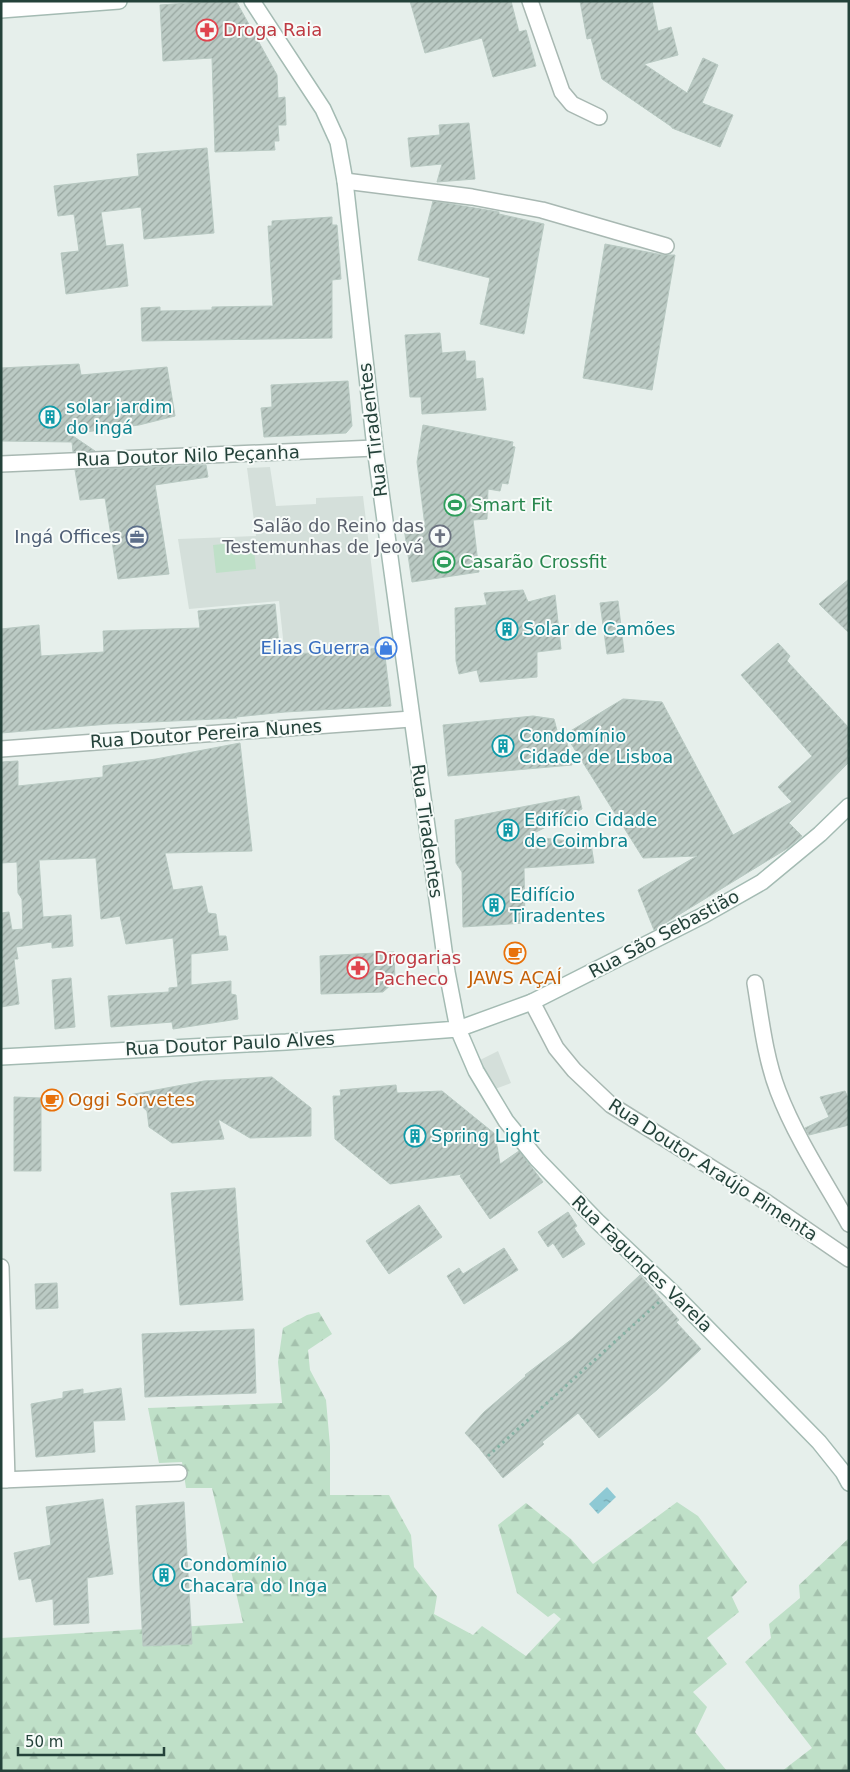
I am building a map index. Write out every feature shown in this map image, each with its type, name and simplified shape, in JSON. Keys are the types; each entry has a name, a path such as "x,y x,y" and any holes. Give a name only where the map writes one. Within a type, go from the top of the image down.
{"street":[{"path":"1,10 119,1"},
{"name":"Rua Tiradentes","path":"252,1 323,109 338,142 345,180 375,448 411,719 447,972 458,1029"},
{"path":"530,1 562,92 572,104 599,117"},
{"path":"345,180 472,196 542,210 666,246"},
{"name":"Rua Doutor Nilo Peçanha","path":"1,464 375,448"},
{"name":"Rua Doutor Pereira Nunes","path":"1,749 411,719"},
{"name":"Rua São Sebastião","path":"458,1029 532,1002 704,915 762,882 820,834 849,806"},
{"path":"755,983 764,1044 778,1090 795,1131 849,1224"},
{"name":"Rua Doutor Araújo Pimenta","path":"532,1002 556,1048 574,1070 611,1105 760,1198 849,1259"},
{"name":"Rua Doutor Paulo Alves","path":"1,1057 286,1042 458,1029"},
{"name":"Rua Fagundes Varela","path":"458,1029 476,1071 506,1121 537,1159 820,1442 849,1483"},
{"path":"1,1267 4,1480 179,1473"}],"path":[{"path":"488,1456 653,1308"}],"shaded area":[{"path":"270,467 276,506 316,504 316,498 363,496 381,645 317,650 318,663 286,666 279,601 189,609 178,539 256,536 247,468"},
{"path":"498,1051 511,1083 495,1089 478,1061"}],"green space":[{"path":"253,541 256,569 216,573 213,545"},
{"path":"319,1312 332,1334 308,1350 310,1370 326,1400 330,1446 330,1495 389,1495 411,1535 414,1567 437,1596 434,1614 473,1635 482,1626 526,1656 561,1619 554,1613 548,1617 517,1593 498,1525 526,1503 571,1539 593,1564 677,1502 698,1516 747,1582 732,1597 739,1612 707,1638 727,1664 693,1692 707,1707 695,1732 727,1771 1,1771 1,1638 243,1623 212,1488 186,1488 182,1462 159,1463 148,1408 282,1403 278,1362 283,1328 307,1315"},
{"path":"849,1538 849,1771 782,1771 812,1748 745,1662 771,1638 769,1624 800,1598 799,1585"}],"water":[{"path":"607,1487 616,1497 598,1514 589,1504"}],"building":[{"path":"236,1 277,75 278,98 285,97 286,125 278,125 279,141 274,141 275,150 215,152 212,58 163,61 160,5"},
{"path":"410,1 511,1 519,32 526,30 536,66 493,77 482,38 425,53"},
{"path":"580,1 652,1 658,31 671,27 678,55 644,64 687,93 703,58 718,65 702,103 733,115 720,147 672,128 602,79 591,38 587,39"},
{"path":"469,123 475,179 437,182 442,164 411,167 408,138 440,135 439,125"},
{"path":"207,148 214,233 144,239 141,207 101,212 106,246 123,244 128,286 66,294 61,253 79,251 74,214 58,216 54,186 139,176 137,154"},
{"path":"433,201 499,212 499,214 544,224 524,334 480,324 490,278 418,260"},
{"path":"332,217 332,225 337,225 341,279 332,280 332,338 142,341 141,308 160,307 160,311 212,310 212,307 273,306 268,226 272,226 272,221"},
{"path":"605,244 663,255 675,255 652,390 583,378"},
{"path":"440,333 442,353 465,351 466,361 475,361 476,379 483,378 486,410 422,414 421,397 410,397 405,335"},
{"path":"79,364 81,375 167,367 175,416 139,425 70,434 95,451 73,452 72,442 1,441 1,368"},
{"path":"348,381 352,426 346,433 264,437 261,408 272,407 271,385"},
{"path":"423,425 513,442 512,446 515,447 508,484 502,483 500,491 488,489 487,519 473,520 479,572 412,582 404,528 425,526 417,462"},
{"name":"Ingá Offices","path":"206,465 208,477 155,485 169,574 118,579 105,498 80,500 75,470"},
{"path":"849,579 849,633 819,604"},
{"name":"Solar de Camões","path":"523,590 528,602 555,595 561,649 537,652 537,677 480,682 477,670 459,674 456,661 455,608 487,605 484,593"},
{"path":"618,601 624,652 607,654 600,603"},
{"path":"275,604 280,655 384,648 391,706 285,712 237,718 109,724 1,733 1,629 39,625 41,656 104,652 103,631 200,628 198,611"},
{"path":"778,643 790,656 787,661 849,728 849,762 789,823 802,836 788,848 654,930 638,890 697,856 643,858 565,734 623,699 662,702 733,835 792,802 778,787 812,756 741,675"},
{"name":"Condomínio Cidade de Lisboa","path":"533,716 554,719 559,738 565,734 572,765 448,776 443,725"},
{"path":"240,743 252,851 165,853 173,890 202,886 208,913 216,914 219,936 226,936 228,950 191,954 191,985 231,981 231,994 236,995 238,1019 173,1029 172,1022 111,1027 108,996 169,992 169,988 178,987 173,938 126,944 120,916 101,919 96,858 39,860 43,917 71,915 73,946 52,948 52,942 16,947 18,959 14,959 19,1004 1,1007 1,913 9,912 12,930 23,929 22,899 18,893 17,862 1,863 1,762 18,761 18,786 103,777 103,766 156,759"},
{"name":"Edifício Cidade de Coimbra","path":"579,796 582,809 528,836 591,844 594,863 524,868 525,923 463,927 462,872 456,863 455,820"},
{"name":"Drogarias Pacheco","path":"394,952 395,981 383,992 321,994 320,956"},
{"path":"71,978 75,1027 55,1029 52,980"},
{"path":"272,1077 311,1108 311,1136 250,1138 218,1119 224,1139 172,1143 149,1127 147,1111 129,1095 204,1081"},
{"name":"Spring Light","path":"396,1085 397,1093 442,1091 495,1134 500,1164 519,1151 543,1182 490,1219 460,1176 463,1174 390,1184 335,1139 333,1096 341,1096 340,1090"},
{"path":"845,1091 849,1100 849,1125 809,1135 805,1128 829,1117 820,1097"},
{"path":"14,1097 41,1098 41,1171 14,1171"},
{"path":"235,1188 243,1300 180,1305 171,1193"},
{"path":"419,1205 442,1237 389,1274 366,1241"},
{"path":"568,1212 577,1226 574,1228 585,1244 563,1258 553,1243 548,1247 538,1232"},
{"path":"504,1248 518,1270 464,1304 447,1276 459,1268 463,1274"},
{"path":"640,1275 679,1320 676,1322 701,1349 658,1389 599,1438 578,1413 542,1442 544,1444 503,1478 465,1433 484,1412 525,1375 572,1339"},
{"path":"57,1283 58,1308 36,1309 35,1284"},
{"path":"254,1329 256,1393 145,1397 142,1334"},
{"path":"121,1388 125,1420 93,1421 95,1452 36,1457 31,1404 63,1398 63,1392 83,1389 83,1394"},
{"path":"103,1499 113,1574 87,1578 89,1623 54,1625 53,1599 36,1602 31,1578 19,1580 14,1553 51,1545 46,1507"},
{"name":"Condomínio Chacara do Inga","path":"184,1502 192,1644 143,1646 136,1506"}],"place":[{"name":"Droga Raia","path":"207,30"},
{"name":"solar jardim do ingá","path":"50,417"},
{"name":"Smart Fit","path":"455,505"},
{"name":"Salão do Reino das Testemunhas de Jeová","path":"440,536"},
{"name":"Ingá Offices","path":"137,537"},
{"name":"Casarão Crossfit","path":"444,562"},
{"name":"Solar de Camões","path":"507,629"},
{"name":"Elias Guerra","path":"386,648"},
{"name":"Condomínio Cidade de Lisboa","path":"503,746"},
{"name":"Edifício Cidade de Coimbra","path":"508,830"},
{"name":"Edifício Tiradentes","path":"494,905"},
{"name":"JAWS AÇAÍ","path":"515,953"},
{"name":"Drogarias Pacheco","path":"358,968"},
{"name":"Oggi Sorvetes","path":"52,1100"},
{"name":"Spring Light","path":"415,1136"},
{"name":"Condomínio Chacara do Inga","path":"164,1575"}]}
